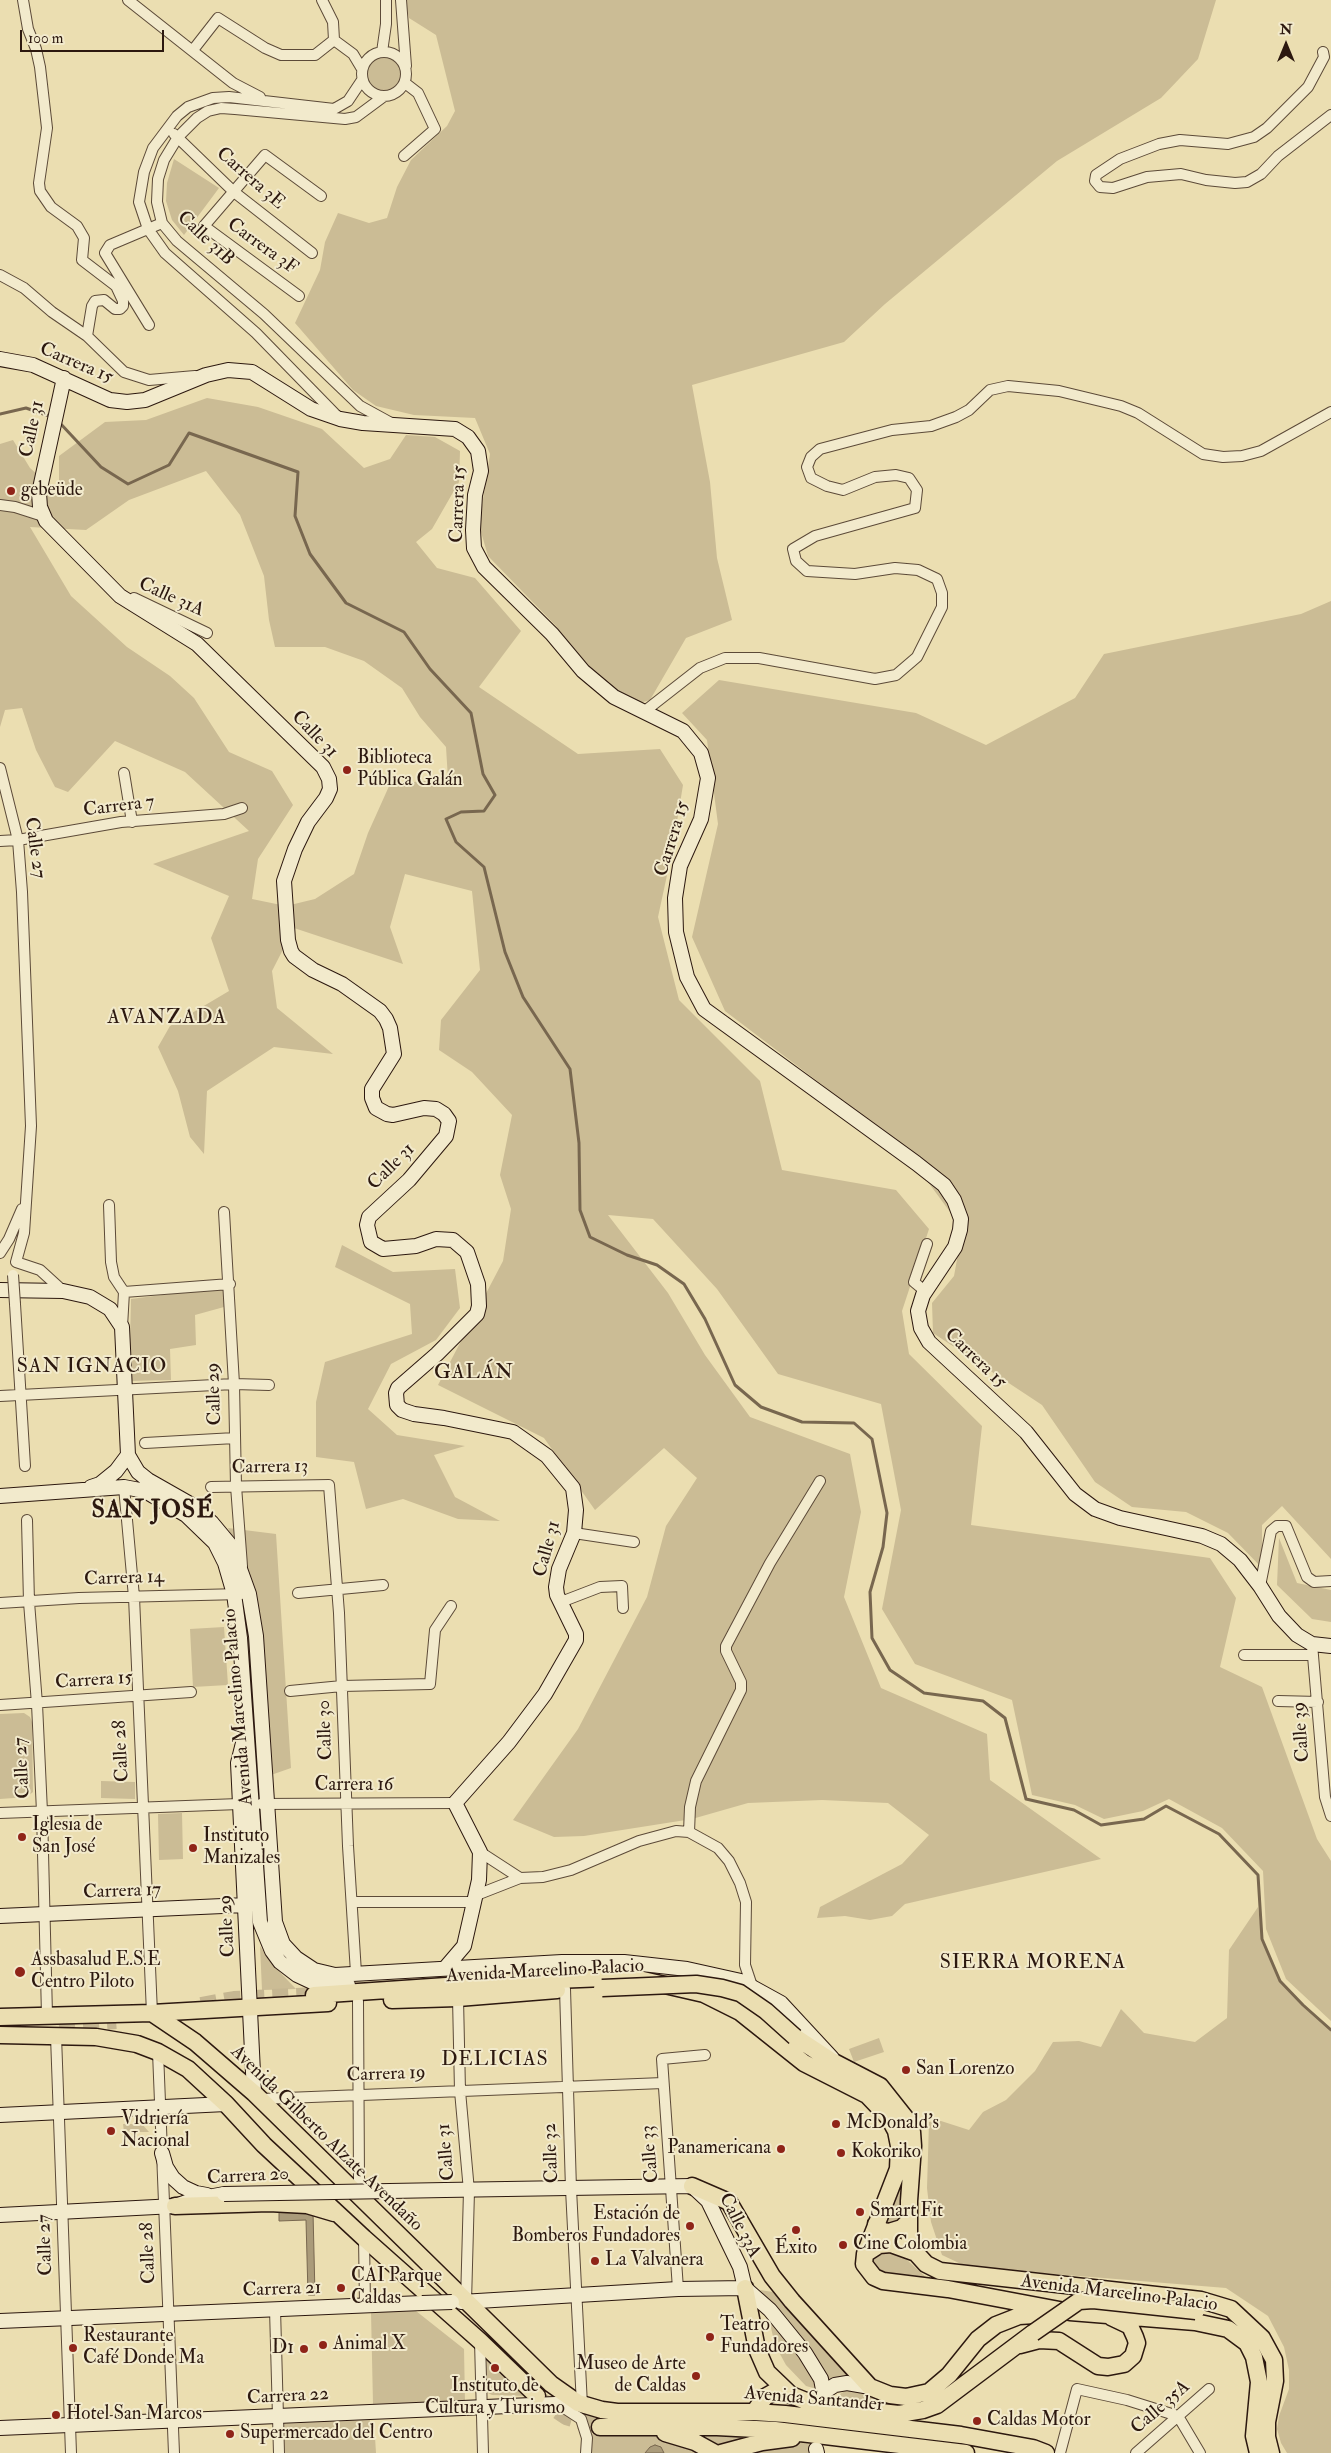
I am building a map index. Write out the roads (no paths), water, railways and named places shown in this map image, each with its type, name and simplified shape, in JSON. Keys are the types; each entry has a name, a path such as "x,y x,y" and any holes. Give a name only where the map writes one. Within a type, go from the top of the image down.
{"main road":[{"name":"Carrera 15","path":"0,359 21,362 62,383 110,400 127,402 144,400 206,376 228,370 252,372 311,409 340,419 455,429 468,437 478,451 481,471 475,495 473,530 474,548 484,567 552,634 583,671 614,697 683,731 701,753 708,778 701,819 680,866 675,898 676,932 686,977 704,1009 849,1112 944,1185 954,1200 961,1219 955,1247 926,1292 918,1311 921,1328 929,1342 1026,1432 1075,1494 1095,1509 1120,1518 1202,1536 1221,1544 1240,1560 1260,1586 1279,1616 1312,1650 1331,1646"},
{"name":"Calle 31","path":"62,383 39,493 43,516 59,536 120,596 197,644 324,767 329,779 330,789 326,798 308,822 284,881 288,940 291,951 294,956 313,970 342,984 380,1011 386,1019 390,1028 394,1054 372,1089 372,1098 376,1108 386,1114 393,1115 424,1108 436,1109 444,1114 449,1121 446,1136 409,1180 369,1217 366,1230 371,1242 383,1250 416,1246 436,1239 453,1240 467,1252 478,1284 479,1306 477,1314 437,1354 398,1388 396,1402 402,1410 414,1414 513,1432 534,1444 558,1468 573,1488 576,1510 574,1533 559,1569 556,1587 576,1634 576,1640 545,1694 509,1742 455,1803"},
{"path":"0,1290 63,1292 90,1298 110,1309 122,1327 128,1455 116,1472 105,1480 81,1491"},
{"name":"Avenida Marcelino Palacio","path":"128,1455 138,1472 148,1480 192,1505 212,1523 232,1547 243,1574 249,1594 256,1636 275,1922 283,1944 296,1958 314,1970 335,1975 446,1967 562,1962 624,1962 687,1969 741,1981 781,2003 836,2062"},
{"name":"Avenida Marcelino Palacio","path":"0,1496 81,1491 124,1486 144,1491 186,1515 215,1543 225,1563 234,1594 240,1638 247,1728 246,1804 260,1922 272,1951 280,1962 297,1975 312,1982 328,1986 505,1982"},
{"path":"446,1967 464,1946 479,1880 480,1852 455,1803"},
{"name":"Calle 29","path":"246,1804 245,1904 258,2096"},
{"name":"Carrera 17","path":"0,1916 245,1904"},
{"path":"464,1946 478,1966 505,1982"},
{"name":"Avenida Marcelino Palacio","path":"314,1995 505,1982 630,1976 704,1994 740,2012 804,2062 867,2095 889,2118 896,2131 899,2146 898,2169 865,2254 864,2264 874,2277 883,2281 948,2288 1070,2312 1220,2326 1235,2333 1246,2343 1254,2357 1259,2391 1254,2436 1268,2452"},
{"name":"Avenida Marcelino Palacio","path":"152,2013 358,2001 458,1998 565,1989 696,1984 740,1992 766,2011 795,2037 880,2086 907,2120 912,2132 913,2146 910,2236 916,2253 926,2264 940,2271 1211,2301 1231,2309 1259,2334 1269,2349 1275,2371 1267,2422 1268,2452"},
{"path":"0,2033 152,2013"},
{"name":"Avenida Gilberto Alzate Avendaño","path":"152,2013 195,2042 258,2096 374,2212 459,2302 550,2384 580,2404"},
{"path":"0,2017 54,2026 96,2037 137,2044 158,2052 188,2069 226,2104 264,2145 364,2238 480,2341 537,2396"},
{"path":"0,2115 226,2104"},
{"path":"162,2153 166,2166 173,2178 190,2190 209,2196"},
{"path":"692,2186 729,2202 772,2276 816,2329 870,2387"},
{"name":"Carrera 20","path":"0,2215 170,2206 224,2194 692,2186"},
{"name":"Calle 33A","path":"692,2186 708,2201 740,2268 744,2288"},
{"path":"170,2206 269,2203 307,2204 329,2210 345,2219"},
{"path":"876,2224 882,2232 890,2232 902,2228 909,2221"},
{"path":"865,2254 879,2245 891,2244 916,2253"},
{"path":"744,2288 761,2360 767,2372 791,2396 816,2405 908,2413 937,2405 1074,2302 1085,2300 1196,2311 1228,2318 1259,2334"},
{"path":"744,2288 770,2310 805,2352 821,2378 824,2393 835,2385 847,2383 870,2387 890,2396 906,2397 929,2392 949,2375 978,2339 996,2325 1020,2316 1070,2312"},
{"name":"Carrera 21","path":"0,2321 459,2302 678,2289 744,2288"},
{"path":"1016,2346 1040,2340 1059,2340 1098,2366 1108,2367 1124,2364 1133,2356 1136,2350 1134,2331 1123,2322 1104,2314"},
{"path":"1247,2453 1244,2440 1246,2414 1256,2372"},
{"path":"754,2412 765,2397 781,2388"},
{"name":"Carrera 22","path":"0,2428 580,2404"},
{"name":"Avenida Santander","path":"580,2404 617,2412 754,2412 961,2435 1033,2448 1046,2453"},
{"name":"Avenida Santander","path":"648,2428 717,2426 775,2430 966,2453"},
{"path":"600,2427 648,2428 722,2452 762,2442 794,2438 848,2438"}],"street":[{"path":"23,0 28,29 36,49 40,67 47,128 39,183 40,190 51,207 77,226 84,238 82,260 116,286 123,301 123,306 120,309 115,309 104,300 95,301 92,306 87,336"},
{"path":"128,0 194,50 233,83 265,100"},
{"path":"322,0 333,22 334,40"},
{"path":"362,75 366,61 379,53 386,24 386,0"},
{"path":"334,40 353,54 368,90 383,97 398,92 405,83 406,67 401,0"},
{"path":"194,50 218,18 265,48 281,55 315,55 334,40"},
{"path":"1323,52 1324,57 1308,87 1267,128 1254,137 1228,144 1180,140 1159,144 1120,159 1096,175 1095,181 1100,187 1112,188 1147,177 1181,174 1216,181 1247,182 1261,174 1278,156 1331,115"},
{"path":"353,54 394,54 406,67"},
{"name":"Calle 31B","path":"340,419 256,333 165,253 148,229 139,202 144,172 153,148 177,116 188,107 212,98 229,97 334,109 348,101 362,75"},
{"path":"229,97 232,92 233,83"},
{"path":"404,156 436,129 418,93 405,83"},
{"name":"Calle 31B","path":"383,97 356,118 345,119 221,108 208,112 197,118 178,137 164,160 158,179 157,202 162,223 177,241 264,314 360,406 394,425"},
{"name":"Carrera 3E","path":"167,129 178,137 234,192 312,252"},
{"path":"234,192 262,156 268,155 321,196"},
{"name":"Carrera 3F","path":"234,192 204,226 299,296"},
{"path":"150,325 105,254 110,245 162,223"},
{"path":"0,275 24,288 52,312 87,336 124,372 150,380 206,376"},
{"path":"645,711 700,668 725,658 759,658 875,679 896,674 917,657 942,607 942,593 937,579 918,570 894,568 855,574 807,571 796,561 793,549 815,536 915,508 917,490 909,478 896,475 874,477 843,490 827,486 811,478 807,467 811,457 820,449 892,430 931,426 956,418 969,410 990,390 1008,386 1059,391 1121,406 1138,413 1204,454 1223,457 1252,454 1269,448 1331,412"},
{"path":"0,505 15,507 43,516"},
{"name":"Calle 31A","path":"120,596 136,599 208,633"},
{"name":"Calle 27","path":"0,768 18,840 22,892 31,1126 24,1234 16,1262 40,1270 63,1292"},
{"path":"124,773 132,822"},
{"name":"Carrera 7","path":"0,840 18,840 132,822 224,814 242,808"},
{"path":"0,1253 9,1239 25,1203"},
{"path":"109,1205 111,1262 114,1277 124,1292 122,1327"},
{"name":"Calle 29","path":"224,1212 230,1284 236,1486 243,1574"},
{"path":"926,1292 914,1282 927,1244"},
{"path":"13,1275 25,1466"},
{"path":"124,1292 230,1284"},
{"path":"0,1396 234,1384 269,1385"},
{"path":"145,1443 235,1438"},
{"path":"689,1832 690,1807 696,1781 741,1690 741,1682 726,1651 726,1646 770,1563 820,1481"},
{"name":"Carrera 13","path":"211,1487 329,1485"},
{"name":"Calle 30","path":"329,1485 342,1686 356,1974"},
{"name":"Calle 28","path":"124,1486 134,1597 152,2013"},
{"name":"Calle 27","path":"27,1520 28,1602 37,1704 45,1914 54,2026 71,2453"},
{"path":"1260,1586 1271,1531 1277,1526 1286,1526 1307,1577 1314,1582 1331,1581"},
{"path":"574,1533 634,1542"},
{"path":"298,1593 383,1585"},
{"path":"561,1602 600,1586 622,1586 623,1608"},
{"name":"Carrera 14","path":"0,1603 249,1594"},
{"path":"290,1691 342,1686 430,1684 435,1630 451,1606"},
{"path":"1244,1655 1312,1650"},
{"name":"Calle 39","path":"1312,1650 1325,1797 1331,1816"},
{"name":"Carrera 15","path":"0,1705 37,1704 191,1692"},
{"path":"1278,1701 1318,1702"},
{"name":"Carrera 16","path":"0,1813 246,1804 455,1803"},
{"path":"352,1902 474,1899 520,1878 543,1877 571,1870 639,1841 676,1830 689,1832 718,1848 729,1861 740,1883 746,1902 744,1959 746,1972 752,1986"},
{"path":"480,1852 520,1878"},
{"name":"Calle 32","path":"565,1989 567,2087 577,2294 580,2404"},
{"name":"Calle 31","path":"458,1998 460,2091 469,2191 459,2302"},
{"path":"358,2001 359,2180 366,2191 375,2193 372,2201 374,2212"},
{"name":"Calle 28","path":"158,2052 162,2153 170,2206 169,2314 174,2453"},
{"name":"Calle 33","path":"678,2289 662,2059 705,2055"},
{"name":"Carrera 19","path":"258,2096 360,2095 663,2083"},
{"name":"Carrera 20","path":"375,2193 469,2191"},
{"path":"364,2238 365,2306"},
{"path":"275,2309 279,2453"},
{"path":"480,2341 483,2453"},
{"path":"1060,2453 1077,2389 1126,2400 1178,2416 1200,2453"},
{"name":"Calle 35A","path":"1136,2453 1210,2389"},
{"path":"557,2404 581,2419 587,2438 586,2453"}],"waterway":[{"path":"0,414 26,408 52,417"},
{"path":"59,422 101,467 128,484 169,465 189,433 298,472 295,516 310,554 346,603 404,632 430,669 471,713 483,774 495,795 484,811 461,812 446,819 456,842 484,867 505,952 523,997 570,1069 579,1143 580,1210 590,1237 627,1255 657,1265 684,1284 705,1319 735,1385 761,1407 802,1422 854,1423 872,1439 887,1513 883,1547 870,1592 872,1638 890,1670 924,1693 983,1701 1005,1718 1026,1799 1074,1810 1101,1825 1144,1819 1166,1806 1219,1834 1258,1875 1262,1939 1280,1981 1331,2030"}],"tunnel":[{"path":"201,2005 234,1999 314,1995"},
{"path":"59,2026 116,2021"},
{"path":"538,2398 566,2417 600,2427"}],"place":[{"name":"gebeüde","path":"11,491"},
{"name":"Biblioteca Pública Galán","path":"347,770"},
{"name":"Iglesia de San José","path":"22,1837"},
{"name":"Instituto Manizales","path":"193,1848"},
{"name":"Assbasalud E.S.E Centro Piloto","path":"20,1972"},
{"name":"San Lorenzo","path":"906,2070"},
{"name":"McDonald's","path":"836,2124"},
{"name":"Vidriería Nacional","path":"111,2131"},
{"name":"Panamericana","path":"781,2149"},
{"name":"Kokoriko","path":"841,2153"},
{"name":"Smart Fit","path":"860,2212"},
{"name":"Estación de Bomberos Fundadores","path":"690,2226"},
{"name":"Éxito","path":"796,2230"},
{"name":"Cine Colombia","path":"843,2245"},
{"name":"La Valvanera","path":"595,2261"},
{"name":"CAI Parque Caldas","path":"341,2288"},
{"name":"Teatro Fundadores","path":"710,2337"},
{"name":"Animal X","path":"323,2345"},
{"name":"Restaurante Café Donde Ma","path":"73,2348"},
{"name":"D1","path":"304,2349"},
{"name":"Instituto de Cultura y Turismo","path":"495,2368"},
{"name":"Museo de Arte de Caldas","path":"696,2376"},
{"name":"Hotel San Marcos","path":"56,2415"},
{"name":"Caldas Motor","path":"977,2421"},
{"name":"Supermercado del Centro","path":"230,2434"}],"district":[{"name":"AVANZADA","path":"167,1019"},
{"name":"SAN IGNACIO","path":"92,1368"},
{"name":"GALÁN","path":"474,1374"},
{"name":"SAN JOSÉ","path":"153,1512"},
{"name":"SIERRA MORENA","path":"1033,1964"},
{"name":"DELICIAS","path":"495,2061"}]}
